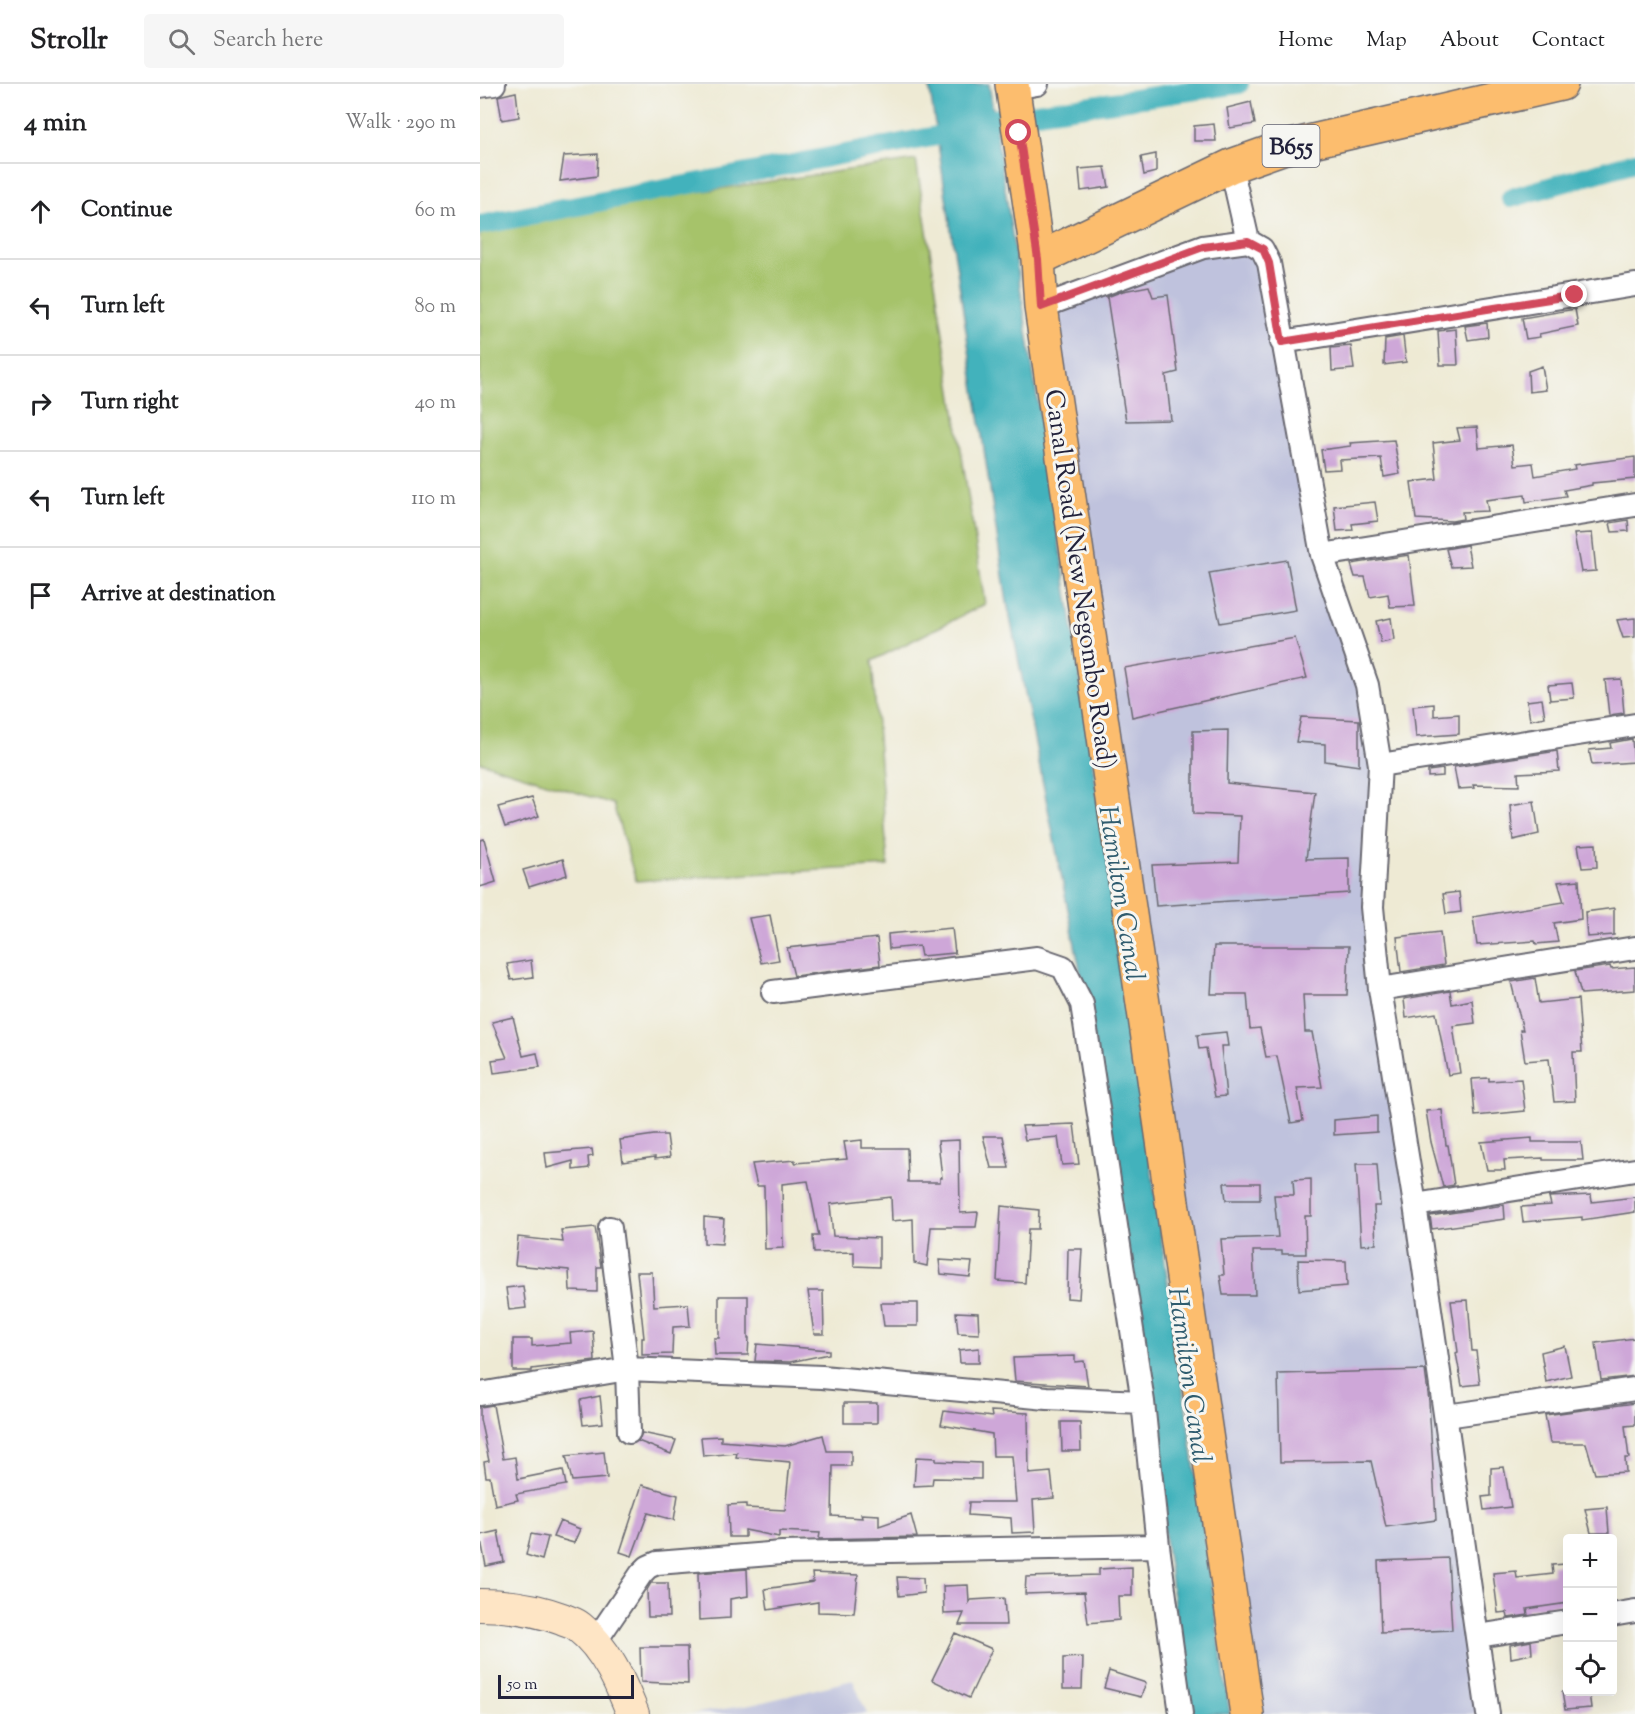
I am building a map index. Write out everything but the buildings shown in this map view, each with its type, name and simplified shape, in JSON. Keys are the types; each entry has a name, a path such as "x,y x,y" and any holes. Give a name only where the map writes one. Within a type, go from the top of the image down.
{"main road":[{"name":"B655","path":"1038,259 1232,166 1282,148 1561,84"},
{"name":"Canal Road (New Negombo Road)","path":"1019,88 1019,133 1038,259 1041,307 1247,1714"}],"street":[{"path":"480,86 494,84"},
{"path":"1232,166 1248,241"},
{"path":"1041,307 1203,247 1248,241 1263,249 1269,263 1322,555 1367,685 1380,765 1372,907 1380,989 1415,1205 1488,1714"},
{"path":"1282,342 1635,285"},
{"path":"1322,555 1635,505"},
{"path":"1380,765 1635,725"},
{"path":"1380,989 1635,948"},
{"path":"773,992 1037,958 1064,967 1082,1004 1143,1402 1158,1546 1181,1714"},
{"path":"1415,1205 1635,1170"},
{"path":"610,1228 627,1369 629,1432"},
{"path":"480,1394 627,1369 822,1377 1047,1398 1143,1402"},
{"path":"1446,1416 1635,1389"},
{"path":"595,1642 641,1574 648,1567 657,1563 782,1553 1158,1546"},
{"path":"480,1605 506,1605 541,1611 578,1626 595,1642 622,1687 633,1714"},
{"path":"1617,1614 1635,1611"},
{"path":"1478,1636 1563,1623"}],"shaded area":[{"path":"1228,245 1259,252 1373,726 1368,907 1484,1714 1251,1714 1046,309"},
{"path":"853,1680 867,1714 692,1714 751,1705"}],"green space":[{"path":"916,160 985,604 872,661 888,866 636,881 613,804 480,762 480,224"}],"water":[{"path":"929,84 989,84 1088,729 1230,1714 1189,1714 1104,1091 1007,602"}],"waterway":[{"path":"480,225 937,136 994,119 1239,84"},
{"path":"1511,198 1635,162"}],"route":[{"path":"1019,133 1038,259 1041,307 1203,247 1248,241 1263,249 1269,263 1282,342 1575,295"}],"water label":[{"name":"Hamilton Canal","path":"1122,893"},
{"name":"Hamilton Canal","path":"1190,1375"}]}
